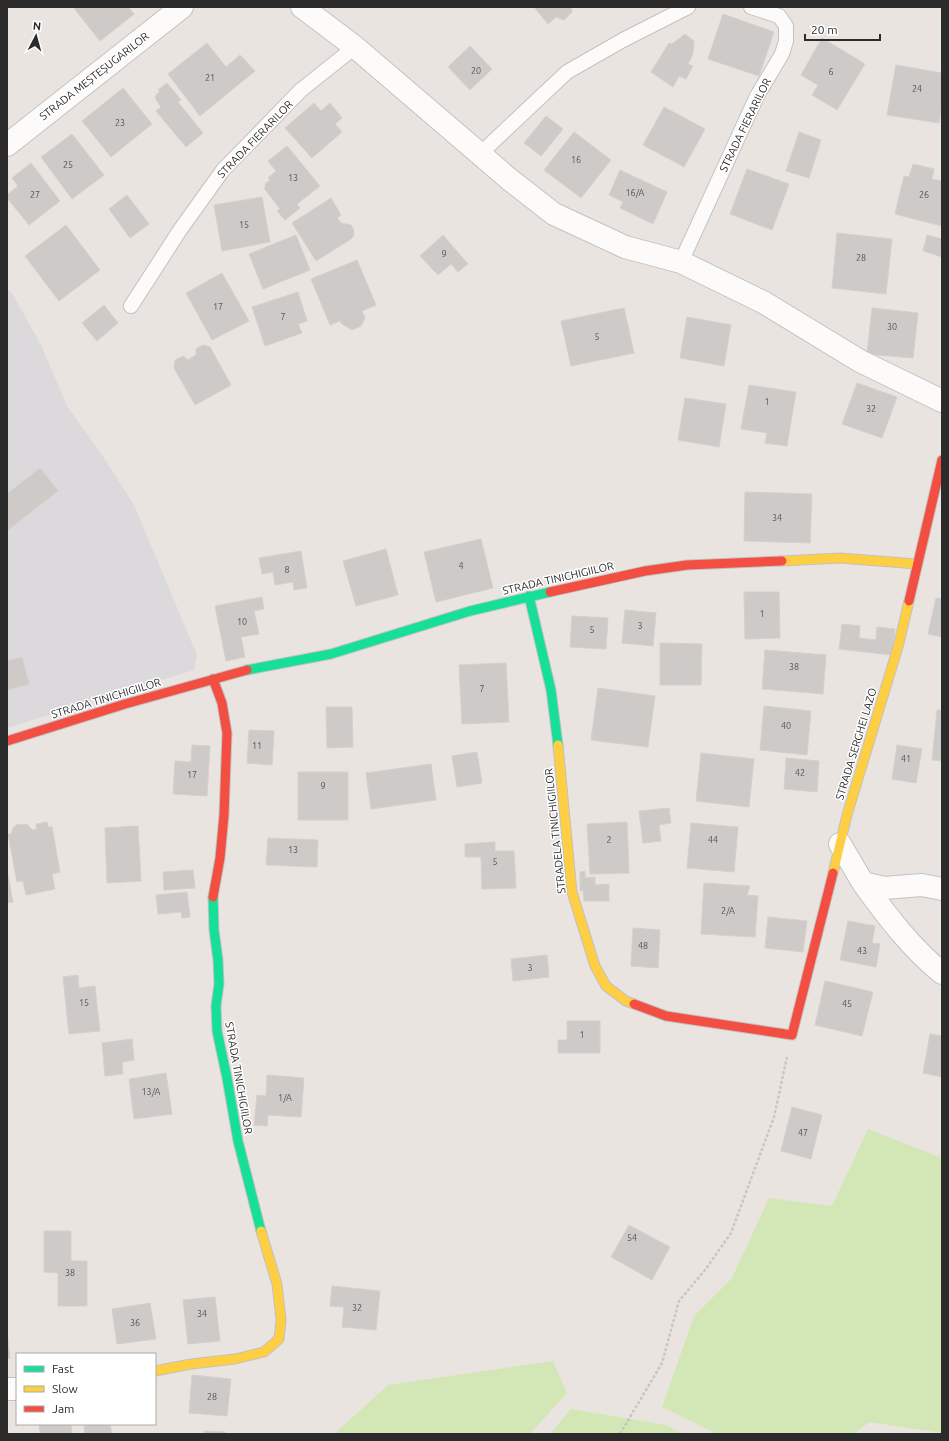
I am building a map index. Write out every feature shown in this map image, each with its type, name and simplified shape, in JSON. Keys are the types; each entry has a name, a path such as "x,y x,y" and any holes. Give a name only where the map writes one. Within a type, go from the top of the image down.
{"street":[{"name":"STRADA MEȘTEȘUGARILOR","path":"7,145 182,7"},
{"path":"302,7 355,47 480,154 554,214 625,247 681,262 763,302 860,361 942,401"},
{"name":"STRADA SERGHEI LAZO","path":"792,1035 817,940 846,815 898,647 917,564 937,504 942,460"},
{"name":"STRADA TINICHIGIILOR","path":"7,740 212,679 264,666 331,654 470,611 529,596 638,572 687,565 840,558 917,564"},
{"name":"STRADELA TINICHIGIILOR","path":"529,596 551,690 562,777 572,892 595,966 606,986 626,1001 666,1016 792,1035"},
{"name":"STRADA TINICHIGIILOR","path":"156,1371 191,1364 235,1359 264,1352 279,1338 281,1320 277,1284 255,1211 238,1141 217,1031 216,1006 219,984 213,899 220,858 224,815 226,733 222,703 212,679"},
{"path":"840,844 863,884 889,919 928,962 942,973"},
{"path":"863,884 884,888 922,885 942,889"}],"lane":[{"path":"480,154 567,72 622,40 688,7"},
{"name":"STRADA FIERARILOR","path":"681,262 757,96 782,54 786,41 786,26 779,16 751,7"},
{"name":"STRADA FIERARILOR","path":"131,306 180,230 223,170 301,90 355,47"}],"path":[{"path":"620,1434 662,1363 679,1301 705,1270 731,1233 774,1117 792,1035"}],"shaded area":[{"path":"7,289 12,293 41,345 67,406 104,458 134,505 197,655 194,670 7,728"}],"green space":[{"path":"868,1129 942,1158 942,1433 869,1422 854,1434 717,1434 662,1407 694,1316 732,1278 769,1198 832,1206"},
{"path":"553,1361 567,1393 530,1434 334,1434 388,1385"},
{"path":"571,1409 666,1425 684,1434 550,1434"}],"building":[{"path":"73,7 128,7 134,14 100,41"},
{"path":"534,7 571,7 572,12 564,20 556,17 548,24"},
{"path":"723,14 774,32 759,76 708,59"},
{"path":"685,34 694,41 693,54 688,64 693,66 686,79 679,76 673,87 651,72 669,43 672,44"},
{"path":"822,38 865,64 837,110 812,95 818,85 801,75"},
{"path":"207,43 226,67 240,55 255,71 200,116 168,74"},
{"path":"470,46 492,69 470,90 448,67"},
{"path":"896,65 942,73 942,105 939,123 887,115"},
{"path":"167,83 181,100 178,102 203,133 186,147 156,111 161,107 155,98 156,95 160,91 158,90"},
{"path":"123,88 152,124 111,157 82,121"},
{"path":"314,103 321,111 330,103 342,118 335,124 342,132 312,158 285,128"},
{"path":"664,107 705,129 684,167 643,145"},
{"path":"546,116 563,129 541,156 524,143"},
{"path":"574,132 611,160 581,198 544,170"},
{"path":"799,132 821,140 809,178 786,171"},
{"path":"72,134 104,175 72,199 41,157"},
{"path":"287,146 320,186 297,204 300,208 285,220 277,211 280,209 264,188 266,186 265,184 270,180 268,178 276,171 268,161"},
{"path":"31,163 60,201 29,225 7,198 7,195 18,186 12,178"},
{"path":"913,164 934,169 932,179 942,181 942,226 895,214 904,176 909,177"},
{"path":"747,169 789,184 772,230 730,214"},
{"path":"620,170 667,192 653,224 620,208 623,202 609,195"},
{"path":"127,195 149,224 130,238 109,209"},
{"path":"262,197 270,242 222,251 214,205"},
{"path":"331,198 341,215 337,218 341,223 351,225 354,235 351,239 316,261 292,223"},
{"path":"66,225 100,270 59,301 25,256"},
{"path":"837,233 892,239 886,294 832,288"},
{"path":"296,235 310,270 263,289 249,254"},
{"path":"443,235 468,264 458,272 451,264 438,275 420,256"},
{"path":"927,235 942,239 942,257 923,251"},
{"path":"357,260 376,305 362,311 365,318 361,326 352,330 340,321 330,325 311,279"},
{"path":"222,273 249,321 212,340 186,293"},
{"path":"298,292 307,321 298,324 302,333 265,346 252,307"},
{"path":"104,305 118,323 97,341 82,323"},
{"path":"624,308 634,353 571,366 561,321"},
{"path":"872,308 918,313 913,358 867,354"},
{"path":"687,317 731,325 724,366 680,358"},
{"path":"203,345 210,347 231,385 195,405 174,368 175,360 183,356 188,360 196,355 196,349"},
{"path":"857,383 897,397 882,438 842,424"},
{"path":"749,385 796,392 787,446 765,443 767,433 741,429"},
{"path":"685,398 726,404 719,447 678,440"},
{"path":"40,468 58,491 8,530 7,494"},
{"path":"745,492 812,494 810,543 744,541"},
{"path":"481,539 493,588 436,602 424,552"},
{"path":"386,549 398,595 356,606 343,561"},
{"path":"301,551 307,588 294,590 293,582 275,585 273,572 262,574 259,558"},
{"path":"744,592 779,592 780,638 745,639"},
{"path":"262,597 264,609 254,611 259,634 241,637 245,657 226,661 215,606"},
{"path":"936,598 942,599 942,637 928,634"},
{"path":"625,610 656,613 653,646 622,643"},
{"path":"572,616 608,618 606,649 570,647"},
{"path":"842,624 860,626 859,638 876,640 877,627 895,629 892,655 839,649"},
{"path":"660,643 702,644 701,685 660,685"},
{"path":"765,650 826,655 823,694 762,689"},
{"path":"22,657 29,684 7,690 7,661"},
{"path":"506,663 509,722 462,724 459,665"},
{"path":"598,688 655,696 648,747 591,740"},
{"path":"764,706 811,711 807,755 760,750"},
{"path":"326,707 352,707 353,747 327,748"},
{"path":"937,710 942,710 942,761 932,760"},
{"path":"249,730 274,731 272,765 247,763"},
{"path":"192,745 210,746 207,796 173,794 175,761 191,762"},
{"path":"897,745 922,749 916,783 892,779"},
{"path":"477,752 482,783 457,787 452,756"},
{"path":"701,753 754,759 749,807 696,801"},
{"path":"786,758 819,761 817,792 784,789"},
{"path":"431,764 436,800 371,809 366,773"},
{"path":"298,772 348,772 348,820 298,820"},
{"path":"669,808 671,823 659,825 661,841 643,843 639,811"},
{"path":"47,822 48,827 52,827 60,872 52,874 55,889 26,895 23,881 17,882 8,834 11,834 16,825 28,825 32,830 37,829 36,824"},
{"path":"627,822 629,873 590,874 587,824"},
{"path":"691,823 738,827 734,872 687,868"},
{"path":"138,826 141,881 107,883 105,828"},
{"path":"268,838 318,840 317,867 266,865"},
{"path":"495,842 495,851 514,851 516,888 482,889 481,857 465,857 465,844"},
{"path":"7,870 13,902 7,903"},
{"path":"193,870 195,888 164,890 163,872"},
{"path":"585,871 585,878 595,877 595,885 609,884 609,901 584,901 583,890 580,891 580,872"},
{"path":"704,883 750,886 747,895 758,896 755,937 701,934"},
{"path":"187,892 190,917 182,918 181,912 158,914 156,895"},
{"path":"768,917 807,921 803,952 765,948"},
{"path":"848,921 875,926 872,943 880,944 876,967 840,960"},
{"path":"633,928 660,930 658,968 631,966"},
{"path":"547,955 549,977 513,981 511,959"},
{"path":"78,975 79,988 95,986 100,1031 69,1034 63,977"},
{"path":"825,981 873,992 862,1036 815,1025"},
{"path":"567,1021 600,1021 600,1053 558,1053 558,1040 567,1040"},
{"path":"930,1034 942,1036 942,1077 923,1073"},
{"path":"132,1039 134,1060 122,1062 123,1074 105,1076 102,1043"},
{"path":"166,1073 172,1114 134,1119 129,1079"},
{"path":"267,1075 304,1078 301,1117 268,1115 267,1126 254,1125 257,1095 266,1096"},
{"path":"792,1107 822,1115 811,1159 781,1151"},
{"path":"629,1225 670,1247 652,1280 611,1257"},
{"path":"44,1231 71,1231 71,1261 87,1261 87,1306 58,1306 58,1273 44,1272"},
{"path":"332,1286 380,1291 376,1330 342,1327 344,1307 330,1306"},
{"path":"215,1297 220,1341 188,1344 183,1300"},
{"path":"150,1303 156,1339 117,1344 112,1309"},
{"path":"7,1330 10,1358 7,1359"},
{"path":"192,1375 231,1379 227,1416 189,1413"},
{"path":"39,1425 71,1425 72,1434 40,1434"},
{"path":"110,1425 112,1434 85,1434 84,1426"},
{"path":"204,1431 225,1432 225,1434 204,1434"}],"traffic: fast":[{"path":"247,670 331,654 470,611 550,592"},
{"path":"529,596 551,690 558,745"},
{"path":"213,897 214,930 218,960 219,984 216,1006 217,1031 238,1141 261,1231"}],"traffic: slow":[{"path":"782,561 840,558 917,564"},
{"path":"833,873 847,815 898,647 909,601"},
{"path":"558,745 572,892 595,966 606,986 626,1001 634,1004"},
{"path":"156,1371 191,1364 235,1359 264,1352 279,1339 281,1320 277,1284 261,1231"}],"traffic: jam":[{"path":"909,601 942,460"},
{"path":"550,592 645,571 687,565 782,561"},
{"path":"7,741 125,704 247,670"},
{"path":"213,679 222,703 227,733 224,815 220,858 213,897"},
{"path":"634,1004 666,1016 792,1035 833,873"}]}
